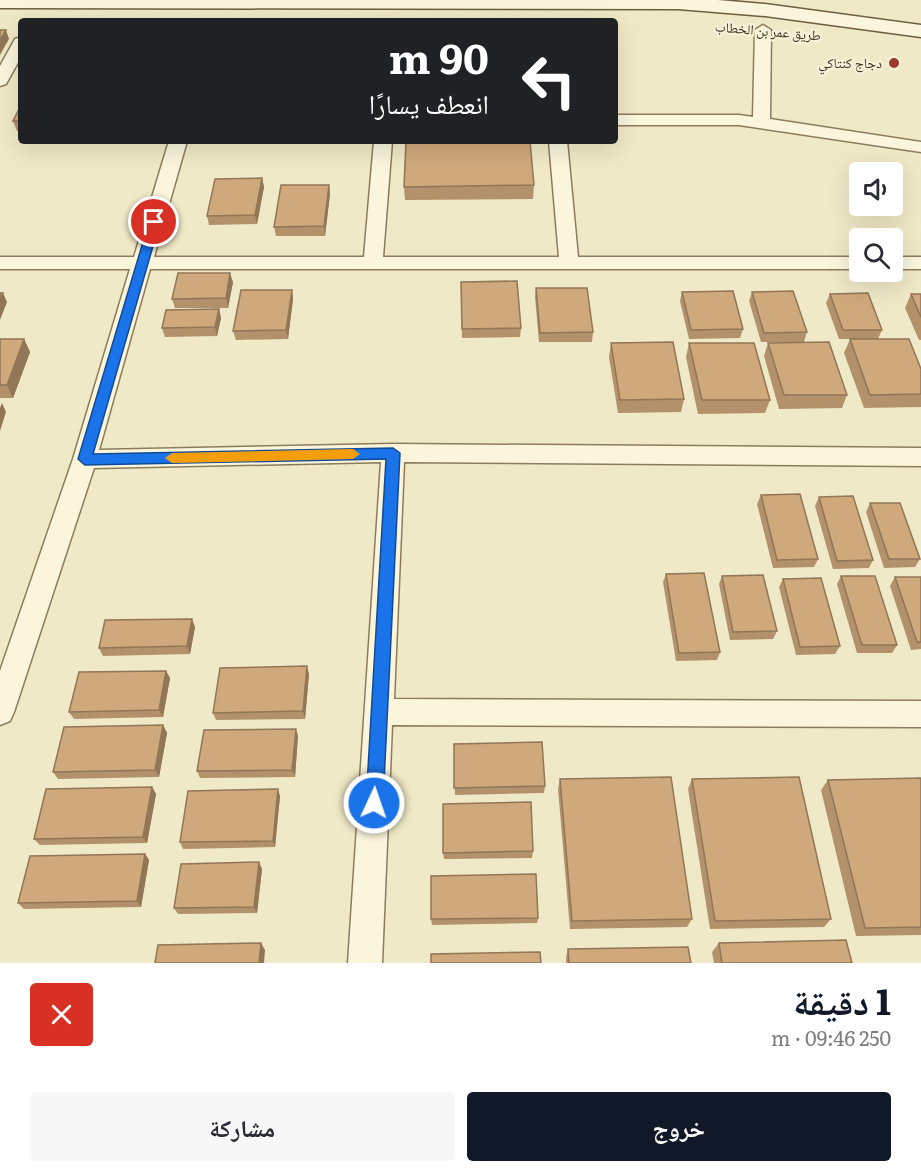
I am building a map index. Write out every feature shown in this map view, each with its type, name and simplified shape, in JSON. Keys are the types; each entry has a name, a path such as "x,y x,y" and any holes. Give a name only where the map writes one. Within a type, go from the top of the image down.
{"main road":[{"name":"طريق عمر بن الخطاب","path":"0,2 418,0 741,4 921,30"},
{"path":"0,22 18,22"},
{"name":"طريق عمر بن الخطاب","path":"618,22 662,22 763,30 921,50"}],"street":[{"path":"761,124 763,30"},
{"path":"0,81 18,48"},
{"path":"618,120 739,120 921,147"},
{"path":"0,712 85,459 177,144"},
{"path":"372,263 383,144"},
{"path":"558,144 569,263"},
{"path":"0,262 849,263"},
{"path":"903,263 921,263"},
{"path":"85,459 393,453 921,456"},
{"path":"366,963 393,453"},
{"path":"379,712 921,714"}],"building":[{"path":"0,30 6,30 0,40"},
{"path":"18,111 18,121 13,121"},
{"path":"406,144 530,144 534,185 404,187"},
{"path":"262,178 255,215 207,216 215,179"},
{"path":"281,185 329,185 324,226 274,227"},
{"path":"178,273 230,273 226,298 172,299"},
{"path":"517,281 521,328 462,329 461,282"},
{"path":"536,288 587,288 593,332 540,333"},
{"path":"241,290 292,290 286,330 233,331"},
{"path":"733,291 743,329 691,330 682,292"},
{"path":"793,291 807,332 764,333 752,292"},
{"path":"868,293 882,330 843,330 830,294"},
{"path":"911,294 921,294 921,317"},
{"path":"219,309 215,327 162,328 166,310"},
{"path":"0,339 24,339 7,385 0,385"},
{"path":"850,339 909,339 921,369 921,394 870,395"},
{"path":"673,342 684,399 620,400 611,343"},
{"path":"829,342 847,395 784,395 768,343"},
{"path":"689,343 754,343 770,400 702,400"},
{"path":"800,494 818,559 777,560 761,495"},
{"path":"853,496 873,560 837,561 819,497"},
{"path":"870,503 900,503 920,559 889,559"},
{"path":"704,573 720,652 679,653 666,574"},
{"path":"763,575 777,631 733,632 722,576"},
{"path":"841,576 875,576 897,645 862,645"},
{"path":"895,577 921,577 921,642 917,642"},
{"path":"821,578 840,646 800,647 783,579"},
{"path":"192,619 187,646 99,648 105,620"},
{"path":"307,666 303,711 213,713 220,668"},
{"path":"166,671 159,710 69,712 79,672"},
{"path":"163,725 155,770 53,772 64,727"},
{"path":"296,729 292,770 197,771 204,730"},
{"path":"542,742 545,786 454,788 454,744"},
{"path":"671,777 692,919 572,921 560,779"},
{"path":"799,777 831,919 715,921 692,779"},
{"path":"921,778 921,927 865,928 828,780"},
{"path":"152,787 143,837 34,839 46,789"},
{"path":"278,789 273,841 180,842 188,791"},
{"path":"531,802 533,851 443,853 443,804"},
{"path":"145,854 137,901 18,903 30,856"},
{"path":"259,862 254,907 174,908 181,864"},
{"path":"536,874 538,918 431,919 431,876"},
{"path":"846,940 852,963 722,963 719,943"},
{"path":"261,943 259,963 155,963 158,945"},
{"path":"688,947 691,963 569,963 568,949"},
{"path":"540,952 541,963 431,963 431,954"}],"slow traffic":[{"path":"172,458 353,454"}],"place":[{"name":"دجاج كنتاكي","path":"894,63"}],"route":[{"path":"154,222 85,459 393,453 374,803"}]}
